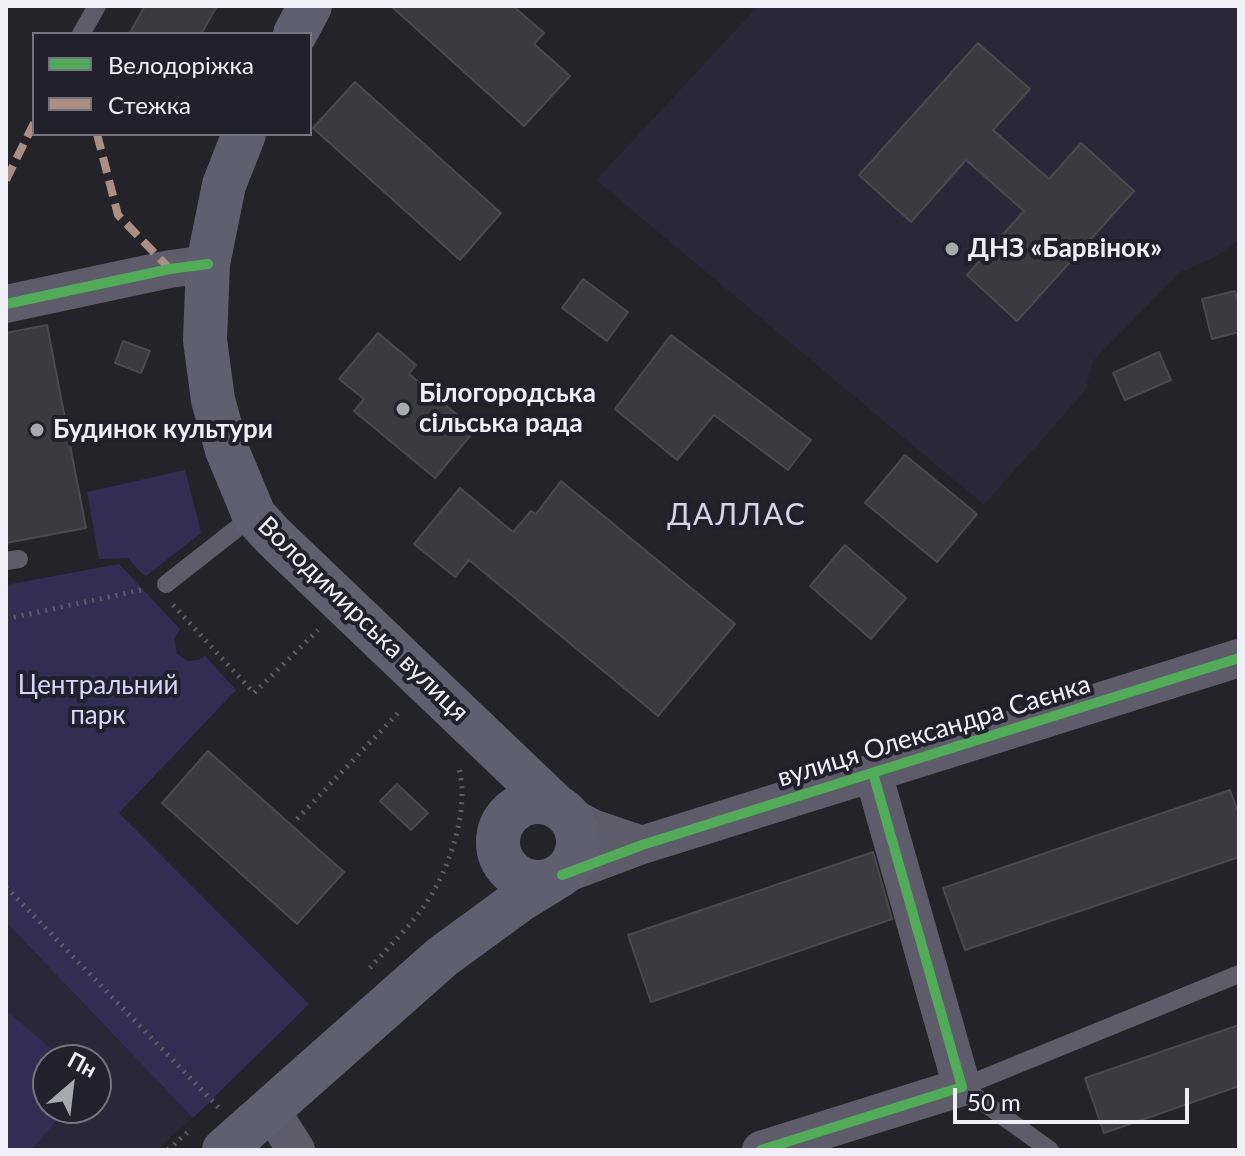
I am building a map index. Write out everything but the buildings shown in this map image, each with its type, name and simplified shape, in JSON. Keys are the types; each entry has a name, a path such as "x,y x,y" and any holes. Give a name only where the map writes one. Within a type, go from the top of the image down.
{"main road":[{"path":"296,32 310,6"},
{"name":"Володимирська вулиця","path":"243,136 224,185 208,264 205,340 213,400 227,450 254,515 491,769 499,834 492,866 478,897 442,957"},
{"name":"Володимирська вулиця","path":"468,746 562,811"},
{"path":"530,802 544,802 562,811 576,826 579,839 572,865 556,878 538,883 514,875 499,853 499,834 507,816 530,802"},
{"name":"Володимирська вулиця","path":"246,1131 442,957 520,900 556,878"}],"street":[{"path":"6,304 170,269 208,264"},
{"name":"вулиця Олександра Саєнка","path":"556,878 642,845 1239,658"},
{"path":"761,1150 962,1087 873,773"},
{"path":"562,811 592,828 642,845"},
{"path":"246,1131 296,1150"}],"lane":[{"path":"82,32 97,6"},
{"path":"166,584 254,515"},
{"path":"962,1087 1239,974"},
{"path":"962,1087 1050,1150"}],"path":[{"path":"6,619 166,584 163,594 254,693 317,629 328,639"},
{"path":"297,819 405,706"},
{"path":"362,975 430,897 450,856 460,819 468,746"},
{"path":"6,887 246,1131"}],"shaded area":[{"name":"ДНЗ «Барвінок»","path":"758,6 1239,6 1239,240 1213,258 1181,272 1094,360 1085,391 984,505 596,180"},
{"path":"6,922 193,1118 157,1150 6,1150"}],"green space":[{"path":"185,470 201,533 146,576 128,558 99,559 87,492"},
{"name":"Центральний парк","path":"119,564 180,629 174,639 177,654 188,661 205,656 236,690 119,813 309,1004 193,1118 6,922 6,585"},
{"path":"6,1010 45,1044 32,1044 32,1124 53,1124 31,1150 6,1150"}],"marked path":[{"path":"6,180 32,127"},
{"path":"98,136 118,215 170,269"}],"cycle path":[{"path":"6,304 170,269 208,264"},
{"path":"562,875 642,845 1239,658"},
{"path":"761,1150 962,1087 873,773"}],"place":[{"name":"ДНЗ «Барвінок»","path":"952,249"},
{"name":"Білогородська сільська рада","path":"403,409"},
{"name":"Будинок культури","path":"37,430"}],"district":[{"name":"ДАЛЛАС","path":"737,515"}]}
